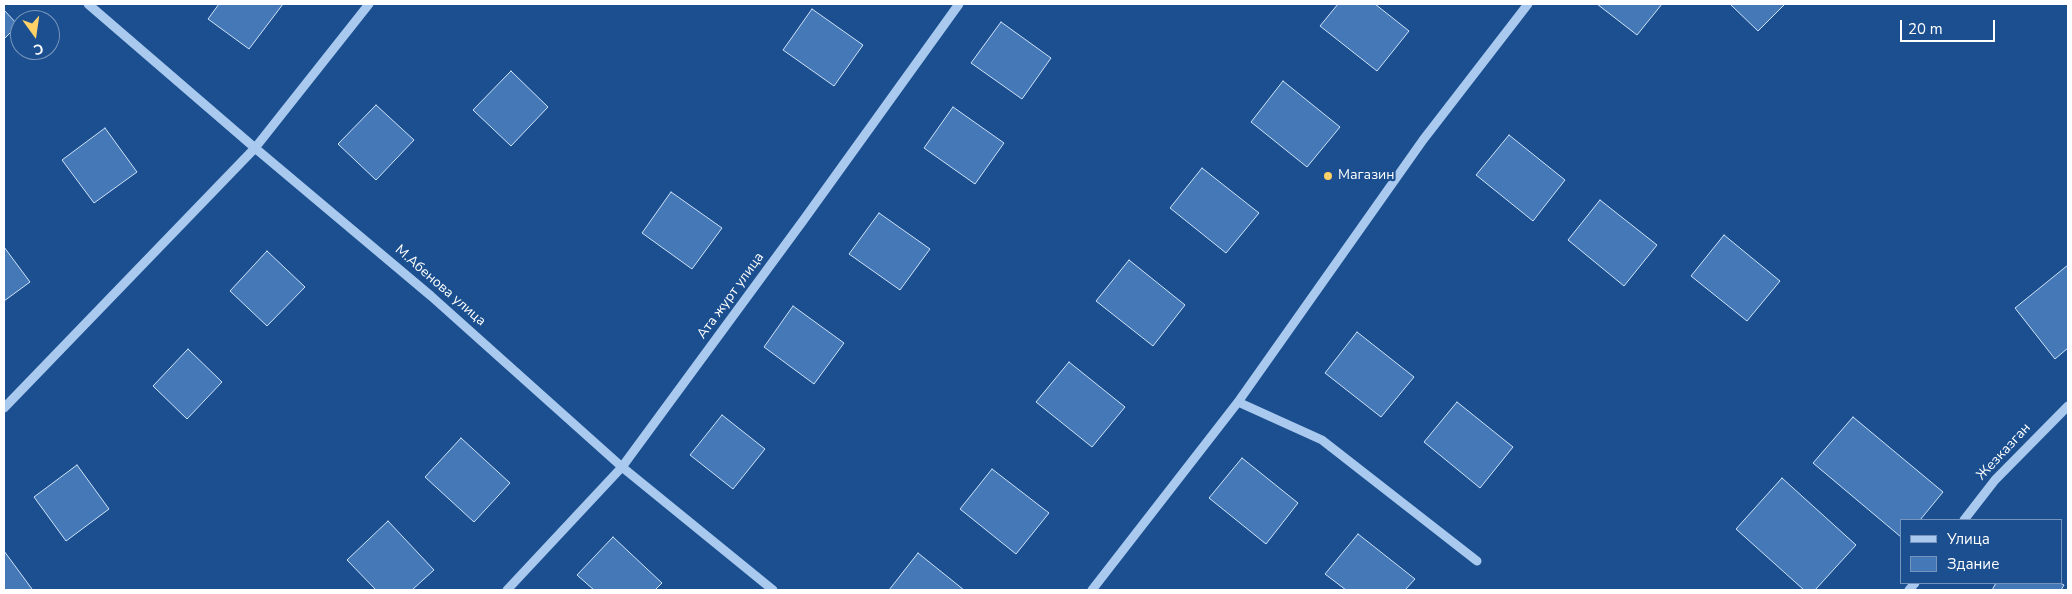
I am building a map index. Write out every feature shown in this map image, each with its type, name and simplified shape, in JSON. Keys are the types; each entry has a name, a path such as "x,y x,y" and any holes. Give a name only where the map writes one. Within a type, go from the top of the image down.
{"street":[{"name":"М.Абенова улица","path":"88,4 431,296 622,467 773,590"},
{"path":"4,408 255,148 370,4"},
{"name":"Ата журт улица","path":"507,590 622,467 959,4"},
{"path":"1092,590 1238,402 1423,140 1528,4"},
{"path":"1238,402 1322,440 1477,561"},
{"name":"Жезказган","path":"1965,519 1996,480 2068,406"}],"building":[{"path":"219,4 283,4 249,49 208,19"},
{"path":"1338,4 1375,4 1409,31 1377,71 1320,26"},
{"path":"1597,4 1662,4 1637,35"},
{"path":"1730,4 1785,4 1758,31"},
{"path":"812,9 863,45 834,86 783,50"},
{"path":"4,10 10,16 10,33 4,39"},
{"path":"1001,22 1051,58 1022,99 971,63"},
{"path":"511,71 548,107 511,146 473,110"},
{"path":"1283,81 1340,127 1307,167 1251,122"},
{"path":"376,105 414,140 376,180 338,144"},
{"path":"953,107 1004,143 975,184 924,148"},
{"path":"105,128 137,172 94,203 62,160"},
{"path":"1509,135 1565,180 1533,221 1476,175"},
{"path":"1202,168 1259,213 1226,253 1170,208"},
{"path":"671,192 722,228 692,269 642,233"},
{"path":"1600,200 1657,245 1624,286 1568,240"},
{"path":"879,213 930,249 900,290 849,254"},
{"path":"1724,235 1780,281 1747,321 1691,276"},
{"path":"4,247 30,282 4,301"},
{"path":"267,251 305,287 267,326 230,291"},
{"path":"1129,260 1185,305 1153,346 1096,301"},
{"path":"2068,265 2068,348 2055,359 2015,308"},
{"path":"793,306 844,343 814,384 764,347"},
{"path":"1357,332 1414,377 1381,417 1325,373"},
{"path":"188,349 222,382 187,419 153,386"},
{"path":"1069,362 1125,407 1092,447 1036,402"},
{"path":"1457,402 1513,447 1480,488 1424,442"},
{"path":"722,415 765,449 733,489 690,455"},
{"path":"1853,417 1943,492 1921,519 1900,519 1900,536 1813,463"},
{"path":"461,438 510,483 474,522 425,477"},
{"path":"1242,458 1298,503 1266,544 1209,498"},
{"path":"77,465 109,509 66,541 34,497"},
{"path":"992,469 1049,513 1016,554 960,509"},
{"path":"1782,478 1856,545 1815,590 1804,590 1736,529"},
{"path":"388,521 434,570 412,590 376,590 347,560"},
{"path":"1358,534 1415,579 1405,590 1346,590 1325,574"},
{"path":"613,537 662,583 655,590 594,590 577,575"},
{"path":"4,551 32,589 31,590 4,590"},
{"path":"918,553 964,590 889,590"},
{"path":"1995,584 2064,585 2061,590 1992,590"}],"place":[{"name":"Магазин","path":"1328,176"}]}
